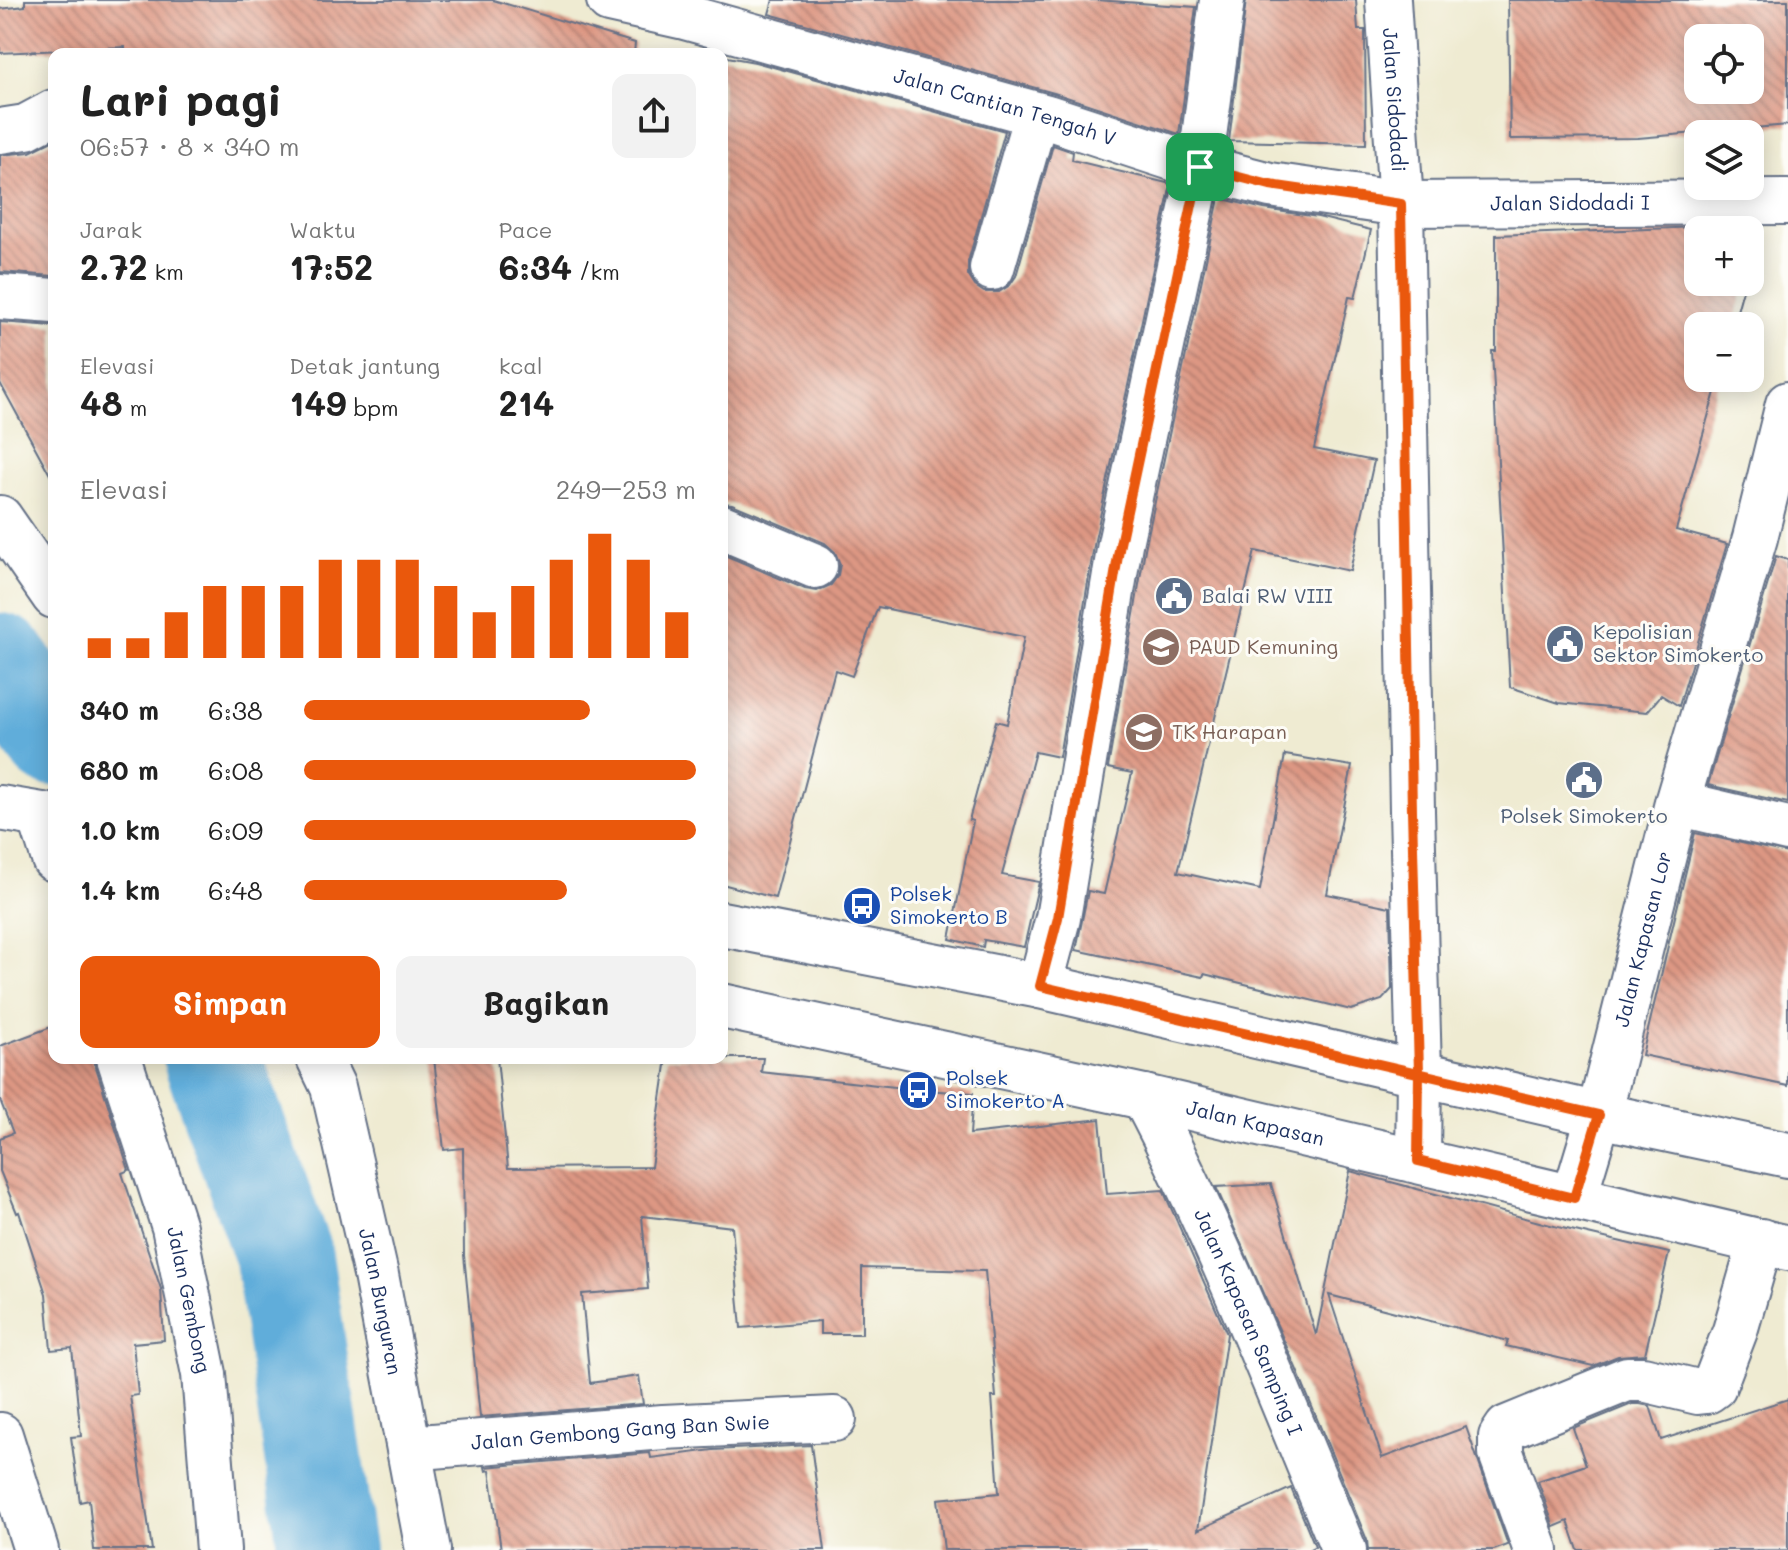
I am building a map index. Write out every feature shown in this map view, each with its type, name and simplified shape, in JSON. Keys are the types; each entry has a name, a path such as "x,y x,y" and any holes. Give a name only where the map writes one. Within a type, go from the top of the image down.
{"street":[{"name":"Jalan Cantian Tengah V","path":"609,0 685,17 1036,115 1200,167 1270,185 1401,204"},
{"path":"1040,986 1058,918 1120,544 1200,167 1222,0"},
{"name":"Jalan Sidodadi","path":"1388,0 1401,204 1419,1072 1418,1161"},
{"path":"0,131 26,127 48,115"},
{"path":"992,268 1036,115"},
{"name":"Jalan Sidodadi I","path":"1401,204 1788,202"},
{"path":"0,297 48,301"},
{"name":"Jalan Kapasan Lor","path":"1574,1198 1599,1115 1677,803 1771,542 1788,404"},
{"path":"0,518 48,587"},
{"path":"728,530 815,566"},
{"path":"1677,803 1788,829"},
{"path":"31,813 48,847"},
{"path":"728,925 1040,986 1599,1115 1788,1155"},
{"name":"Jalan Kapasan","path":"728,1007 1144,1097 1774,1244"},
{"name":"Jalan Gembong","path":"121,1064 174,1227 204,1374 218,1550"},
{"name":"Jalan Bunguran","path":"338,1068 428,1550"},
{"name":"Jalan Kapasan Samping I","path":"1144,1097 1185,1175 1239,1294 1344,1550"},
{"path":"1536,1550 1501,1453 1501,1437 1507,1428 1627,1379 1707,1391 1714,1386 1774,1244"},
{"name":"Jalan Gembong Gang Ban Swie","path":"409,1448 663,1427 834,1419"},
{"path":"0,1435 36,1550"}],"building":[{"path":"25,0 493,0 635,43 635,48 125,47 48,48 48,51 0,53 0,9 25,6"},
{"path":"773,0 1096,0 1196,7 1179,134 1054,93 769,14"},
{"path":"1246,0 1356,0 1358,30 1365,30 1366,144 1229,141"},
{"path":"1508,0 1788,0 1788,125 1764,127 1764,120 1684,120 1684,134 1638,138 1510,139"},
{"path":"728,57 1005,131 968,262 968,275 975,286 984,292 999,292 1010,285 1016,276 1053,145 1073,152 1072,160 1171,184 1095,540 1059,757 1035,752 1002,875 1039,882 1024,947 984,940 983,947 950,939 973,821 969,820 996,721 1007,724 1024,637 878,607 852,676 835,670 775,898 728,886 728,557 805,589 817,591 831,585 838,575 840,564 835,552 825,543 728,504"},
{"path":"48,143 48,276 0,272 0,155 30,152"},
{"path":"1219,198 1371,230 1355,298 1349,297 1314,449 1374,461 1350,571 1255,551 1178,872 1260,890 1285,755 1352,766 1327,894 1390,907 1392,989 1382,1000 1351,1010 1204,974 1203,977 1076,950 1088,891 1104,894 1132,773 1108,768 1145,549"},
{"path":"1684,228 1684,296 1741,296 1737,312 1684,312 1684,392 1715,392 1676,530 1727,544 1679,706 1661,695 1647,712 1559,703 1510,687 1492,351 1496,351 1496,235"},
{"path":"0,322 48,326 48,471 0,383"},
{"path":"1776,556 1788,560 1788,803 1708,785"},
{"path":"1695,833 1788,853 1788,1086 1642,1055"},
{"path":"48,1028 48,1064 95,1064 129,1170 122,1173 161,1289 164,1340 133,1343 138,1395 130,1396 152,1550 94,1550 89,1500 80,1502 71,1437 81,1436 72,1348 51,1350 46,1294 19,1212 0,1171 0,1138 13,1133 0,1100 0,1046"},
{"path":"728,1058 763,1058 761,1072 973,1093 970,1134 1100,1119 1107,1194 1163,1190 1227,1334 1198,1530 1291,1488 1315,1546 1308,1550 944,1550 938,1499 999,1493 992,1397 996,1397 985,1271 862,1268 862,1334 820,1334 820,1321 741,1328 732,1227 642,1216 648,1289 582,1294 590,1383 639,1376 643,1404 480,1417 464,1255 463,1148 444,1150 435,1064 498,1064 508,1168 651,1167 666,1064 728,1064"},
{"path":"1350,1171 1558,1227 1669,1253 1645,1354 1618,1356 1593,1366 1506,1346 1508,1341 1329,1295 1382,1458 1466,1427 1508,1545 1494,1550 1368,1550 1367,1540 1296,1368 1216,1187 1271,1184 1316,1335"},
{"path":"1788,1399 1788,1550 1578,1550 1568,1521 1554,1527 1538,1481 1586,1465 1573,1428 1632,1404 1640,1404 1650,1406 1661,1440"},
{"path":"811,1445 825,1550 501,1550 490,1470 486,1471 485,1467 650,1453 651,1458 713,1450"}],"waterway":[{"path":"0,662 48,729"},
{"path":"214,1064 284,1258 327,1550"}],"place":[{"name":"Balai RW VIII","path":"1174,596"},
{"name":"Kepolisian Sektor Simokerto","path":"1565,644"},
{"name":"PAUD Kemuning","path":"1161,647"},
{"name":"TK Harapan","path":"1144,732"},
{"name":"Polsek Simokerto","path":"1584,780"},
{"name":"Polsek Simokerto B","path":"862,906"},
{"name":"Polsek Simokerto A","path":"918,1090"}],"route":[{"path":"1200,167 1120,544 1058,918 1040,986 1419,1072 1599,1115 1574,1198 1418,1161 1419,1072 1401,204 1270,185 1200,167"}]}
